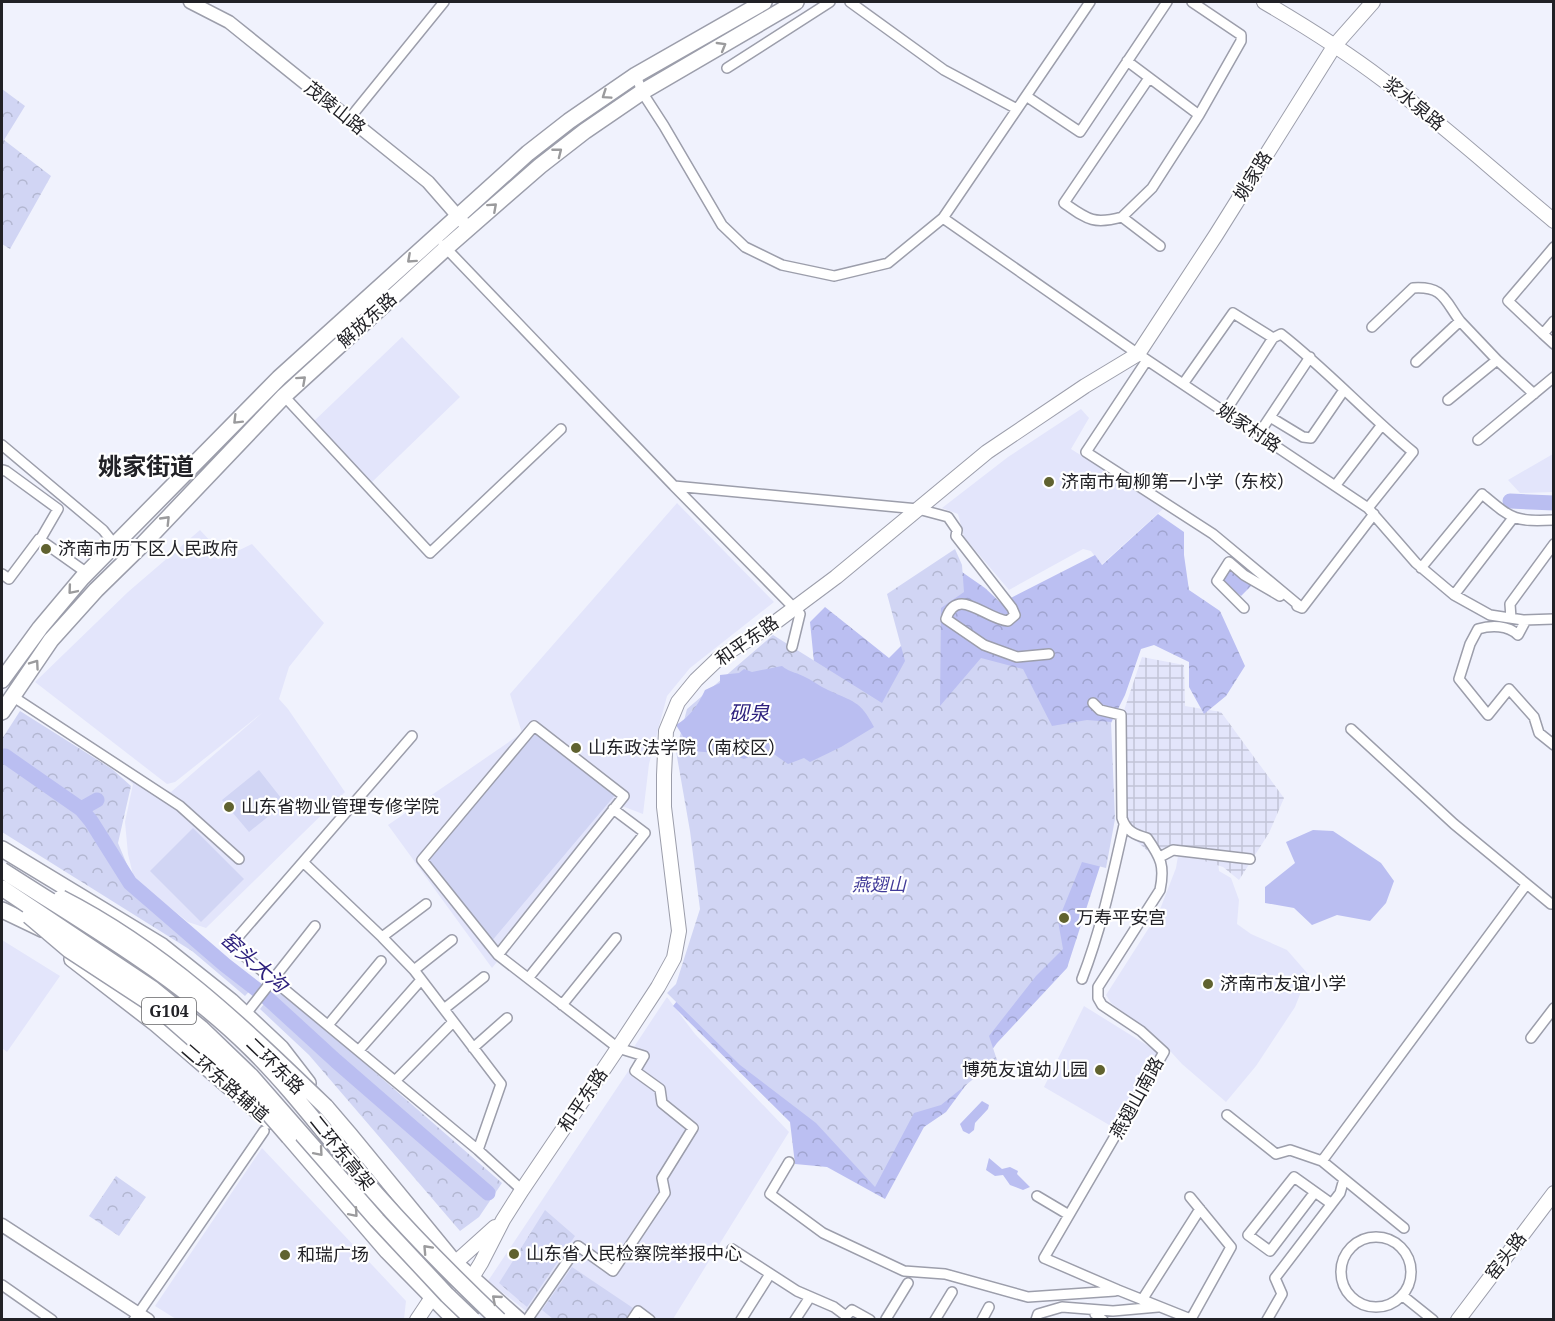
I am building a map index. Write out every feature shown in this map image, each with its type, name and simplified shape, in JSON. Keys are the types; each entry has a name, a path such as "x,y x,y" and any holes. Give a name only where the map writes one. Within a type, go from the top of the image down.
{"main road":[{"name":"解放东路","path":"2,712 51,640 74,614 284,396 441,243 459,216 528,153 569,121 636,75 764,2"},
{"name":"解放东路","path":"2,680 40,628 87,573 279,378 441,243 470,229 540,166 585,130 642,92 796,2"},
{"name":"浆水泉路","path":"1264,2 1335,45 1423,111 1554,221"},
{"name":"姚家路","path":"1143,357 1335,45 1373,2"},
{"name":"和平东路","path":"449,1318 503,1220 658,987 674,958 679,931 664,807 666,731 678,702 696,680 719,658 773,624 836,578 987,452 1084,386 1143,357"},
{"name":"二环东路","path":"2,849 76,894 86,916 200,996 250,1040 307,1097 326,1107 455,1263 519,1320"},
{"path":"2,869 90,913 176,971 224,1010 326,1107"},
{"name":"二环东高架","path":"2,869 185,992 250,1048 310,1114 377,1195 455,1279 499,1320"},
{"name":"二环东高架","path":"2,888 153,989 201,1028 251,1076 377,1220 473,1320"},
{"path":"2,892 69,950 159,1009 207,1051 255,1098 387,1251 449,1318"},
{"path":"76,894 162,946 248,1012 281,1048 326,1107"},
{"name":"二环东路辅道","path":"2,910 19,919 156,1024 289,1137"},
{"name":"窑头路","path":"1458,1320 1552,1200"},
{"name":"和平东路","path":"417,1320 455,1263 503,1220"}],"street":[{"name":"茂陵山路","path":"190,2 229,22 428,182 470,229"},
{"path":"349,119 444,2"},
{"path":"727,68 830,2"},
{"path":"850,2 944,70 1017,109"},
{"path":"636,75 642,92 722,225 745,248 782,265 834,276 888,263 943,218 1090,2"},
{"path":"1026,96 1080,132 1167,2"},
{"path":"1149,78 1064,203 1088,220 1110,220 1122,217 1152,188 1199,115 1241,40 1241,35 1192,2"},
{"path":"1127,61 1199,115"},
{"path":"1122,217 1160,246"},
{"name":"姚家村路","path":"943,218 1371,511 1421,568 1454,595 1490,615 1526,620 1554,620"},
{"path":"441,243 800,614 792,647"},
{"path":"1554,247 1508,301 1554,344"},
{"path":"1372,327 1413,288 1430,287 1439,292 1460,321 1534,394"},
{"path":"1183,384 1233,314 1273,338"},
{"path":"1416,362 1460,321"},
{"path":"1542,334 1554,321"},
{"path":"1225,412 1273,338 1281,334 1310,357 1381,426 1413,452 1302,608"},
{"path":"1143,357 1086,452 1213,534 1302,608"},
{"path":"1258,435 1310,357"},
{"path":"1448,400 1497,360"},
{"path":"1478,440 1554,377"},
{"path":"1270,417 1303,437 1311,438 1344,390"},
{"path":"284,396 430,553 561,429"},
{"path":"1335,486 1381,426"},
{"path":"2,446 103,530 115,545"},
{"path":"2,471 6,471 58,509 40,540 9,579 2,574"},
{"path":"674,486 918,509 948,517 957,530 956,536 1012,608 1014,615 1008,621 998,620 964,603 957,604 949,610 946,619 984,645 1017,657 1049,654"},
{"path":"1421,568 1482,494 1513,518 1531,521 1554,520"},
{"path":"1454,595 1513,518"},
{"path":"40,540 87,573"},
{"path":"1511,618 1510,604 1554,544"},
{"path":"1244,608 1217,581 1229,562 1244,575 1302,608"},
{"path":"1526,620 1518,635 1514,631 1491,625 1478,629 1470,644 1459,679 1488,715 1509,689 1534,717 1539,733 1554,745"},
{"path":"12,696 180,806 239,859"},
{"path":"1082,979 1097,941 1124,825 1122,818 1121,715 1100,711 1093,704"},
{"path":"498,955 624,796 534,726 422,860 498,955 618,1048 644,1056 635,1071 660,1089 662,1104 693,1128 662,1178 665,1193 613,1271 578,1246 527,1320"},
{"path":"1351,729 1454,824 1551,904"},
{"path":"412,736 231,945 478,1150 522,1190"},
{"path":"530,976 645,833 613,809"},
{"path":"1124,825 1134,835 1147,838 1160,857 1173,850 1250,859"},
{"name":"燕翅山南路","path":"1160,857 1163,874 1160,890 1098,987 1098,998 1102,1005 1141,1031 1164,1052 1044,1258 1192,1319"},
{"path":"303,862 382,936 414,970 501,1084 478,1150"},
{"path":"1322,1161 1526,885"},
{"path":"382,936 426,904"},
{"path":"248,1012 315,926"},
{"path":"562,1005 616,938"},
{"path":"414,970 452,940"},
{"path":"329,1024 381,961"},
{"path":"444,1009 484,977"},
{"path":"360,1049 421,980"},
{"path":"1531,1038 1554,1008"},
{"path":"473,1048 507,1018"},
{"path":"395,1081 453,1022"},
{"path":"1227,1115 1276,1154 1290,1150 1322,1161 1404,1228"},
{"path":"2,1225 140,1317 264,1131"},
{"path":"789,1162 770,1194 823,1233 904,1271 945,1274 1028,1297 1118,1290"},
{"path":"1315,1192 1270,1251 1248,1235 1294,1177 1315,1192 1329,1202"},
{"path":"1267,1320 1282,1294 1275,1278 1340,1193 1344,1179"},
{"path":"1037,1196 1070,1215"},
{"path":"1190,1197 1231,1247 1192,1319"},
{"path":"1142,1300 1200,1209"},
{"path":"1378,1236 1389,1238 1399,1244 1407,1253 1412,1275 1403,1296 1394,1303 1382,1307 1370,1307 1359,1303 1349,1295 1343,1285 1341,1267 1348,1251 1356,1243 1366,1238 1378,1236"},
{"path":"732,1249 796,1291 834,1307 845,1318 852,1310 870,1320"},
{"path":"741,1320 770,1274"},
{"path":"886,1319 908,1283"},
{"path":"2,1285 52,1320"},
{"path":"935,1320 952,1292"},
{"path":"1403,1296 1433,1320"},
{"path":"795,1320 810,1297"},
{"path":"982,1320 989,1307"},
{"path":"1035,1320 1038,1314 1062,1307 1097,1316 1113,1311 1161,1307"},
{"path":"632,1320 638,1311 650,1320"}],"shaded area":[{"path":"402,337 460,397 371,483 313,422"},
{"name":"济南市甸柳第一小学（东校）","path":"1081,409 1089,418 1071,449 1164,508 1101,565 1091,551 1083,549 1009,590 964,537 958,514 942,508 1008,457"},
{"path":"1553,454 1553,492 1520,493 1508,480"},
{"name":"山东政法学院（南校区）","path":"677,503 774,602 690,668 667,696 649,764 643,814 622,806 492,968 388,825 522,733 510,694"},
{"path":"200,530 225,557 252,544 324,623 289,667 279,699 345,792 206,928 188,922 134,879 128,854 125,822 133,784 114,768 22,708 28,700 161,788 171,792 262,713 175,782 167,784 35,682 128,592"},
{"path":"1142,657 1184,665 1185,706 1221,712 1284,798 1269,833 1239,880 1223,867 1164,848 1149,852 1118,825 1116,734"},
{"name":"济南市友谊小学","path":"1178,856 1218,860 1219,871 1231,878 1239,900 1237,924 1251,934 1287,950 1308,974 1295,1007 1256,1066 1226,1102 1182,1064 1161,1041 1111,1003 1106,995 1159,912 1176,868"},
{"path":"2,940 60,976 7,1052 2,1048"},
{"path":"667,997 695,1034 789,1132 673,1319 642,1319 637,1316 634,1320 536,1319 488,1281 637,1058 628,1056"},
{"name":"博苑友谊幼儿园","path":"1084,1006 1158,1052 1111,1126 1044,1087"},
{"name":"和瑞广场","path":"262,1148 406,1301 404,1319 176,1319 155,1306"}],"green space":[{"path":"2,89 25,106 4,140 51,176 10,249 2,244"},
{"name":"燕翅山","path":"1158,514 1184,532 1184,555 1189,590 1220,611 1245,666 1226,696 1204,714 1189,687 1189,662 1154,645 1141,649 1125,695 1106,733 1102,860 1067,968 997,1043 946,1112 924,1127 885,1199 827,1167 795,1164 790,1122 673,1006 723,943 814,662 810,622 825,607 889,658 908,639 949,563 985,588 1001,603 1095,555 1102,565"},
{"name":"燕翅山","path":"955,549 962,565 964,592 941,608 940,706 981,658 1023,669 1052,726 1087,720 1111,722 1115,819 1106,868 1082,862 1058,921 1063,949 1036,976 989,1036 997,1060 941,1105 914,1113 875,1187 816,1123 740,1065 667,993 676,984 700,909 690,831 676,751 687,709 773,635 882,703 905,661 887,594"},
{"path":"1231,567 1253,584 1241,596 1222,581"},
{"path":"20,711 112,769 131,786 118,843 133,879 128,886 256,984 245,996 192,951 2,832 2,739"},
{"path":"534,723 621,788 485,949 418,855"},
{"path":"259,770 285,803 249,832 222,800"},
{"path":"193,828 244,879 201,922 150,871"},
{"path":"277,987 502,1183 479,1217 460,1231 309,1055 260,1009"},
{"path":"116,1176 146,1197 119,1236 89,1216"},
{"path":"545,1210 575,1236 527,1307 499,1283"},
{"path":"572,1267 633,1308 626,1319 553,1319 542,1310"}],"water":[{"name":"砚泉","path":"782,666 855,703 874,727 810,762 804,758 788,764 768,750 744,759 730,754 692,751 676,725 693,710 705,690 720,683 720,675 739,673 744,669 752,672"},
{"path":"1313,830 1333,831 1381,863 1394,881 1386,903 1370,921 1337,915 1312,925 1294,908 1265,903 1265,887 1295,863 1286,842"},
{"path":"982,1101 989,1105 988,1109 975,1123 974,1130 969,1134 963,1131 960,1124"},
{"path":"989,1158 1002,1169 1010,1167 1018,1171 1017,1174 1030,1187 1023,1190 1010,1185 1003,1175 995,1176 986,1170"}],"waterway":[{"path":"1510,501 1554,503"},
{"name":"窑头大沟","path":"5,756 81,809 130,883 225,965 265,996 488,1193"},
{"path":"81,809 97,800"}],"place":[{"name":"济南市甸柳第一小学（东校）","path":"1049,482"},
{"name":"济南市历下区人民政府","path":"46,549"},
{"name":"山东政法学院（南校区）","path":"576,748"},
{"name":"山东省物业管理专修学院","path":"229,807"},
{"name":"万寿平安宫","path":"1064,918"},
{"name":"济南市友谊小学","path":"1208,984"},
{"name":"博苑友谊幼儿园","path":"1100,1070"},
{"name":"山东省人民检察院举报中心","path":"514,1254"},
{"name":"和瑞广场","path":"285,1255"}],"district":[{"name":"姚家街道","path":"146,467"}]}
